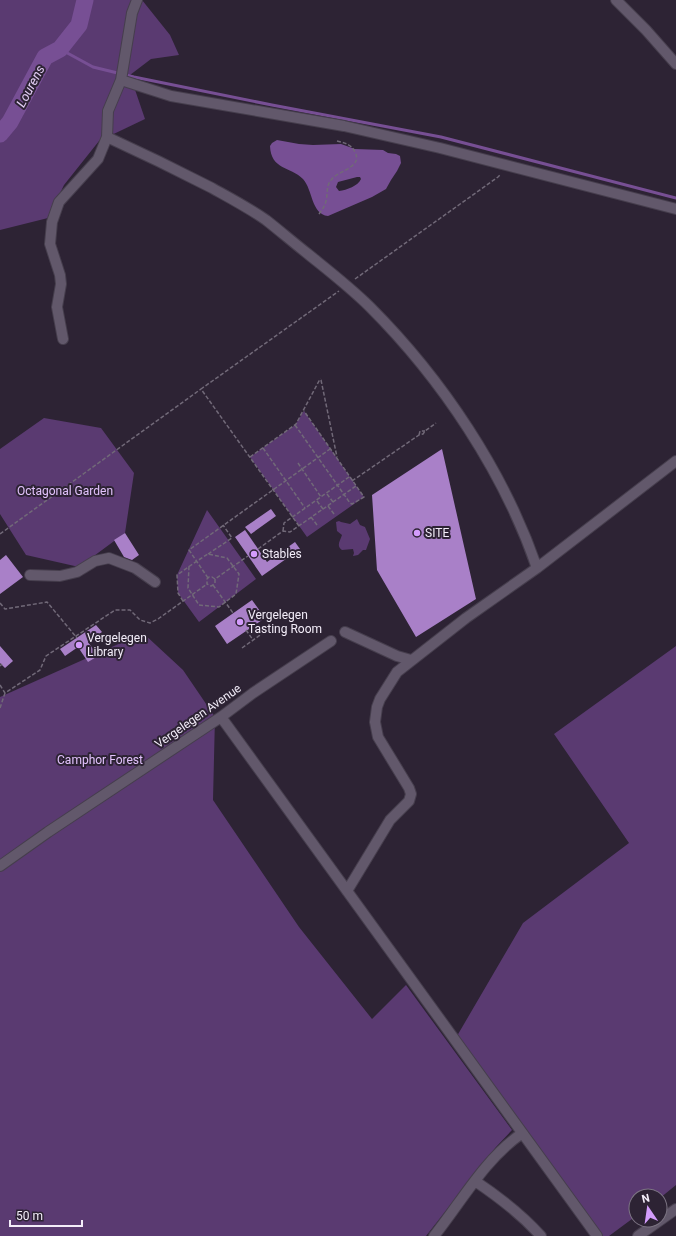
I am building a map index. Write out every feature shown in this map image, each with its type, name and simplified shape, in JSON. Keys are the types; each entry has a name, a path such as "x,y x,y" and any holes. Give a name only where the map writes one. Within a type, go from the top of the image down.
{"street":[{"path":"63,339 56,307 61,284 60,275 50,244 52,222 59,202 98,159 107,137 108,111 121,80 132,13 137,0"},
{"path":"616,0 646,30 676,64"},
{"path":"121,80 171,96 344,126 509,165 676,209"},
{"path":"107,137 174,168 242,205 266,220 369,306 425,369 477,443 502,486 527,541 536,568"},
{"path":"347,891 390,820 407,803 410,797 409,788 378,737 375,722 377,707 380,699 397,672 466,618 536,568 676,461"},
{"path":"30,575 60,576 77,572 95,561 109,558 135,568 155,582"},
{"path":"345,632 397,656 411,660"},
{"name":"Vergelegen Avenue","path":"0,866 48,832 221,717 253,693 332,641"},
{"path":"221,717 597,1236"},
{"path":"434,1236 501,1149 522,1134"},
{"path":"475,1181 500,1198 529,1223 541,1236"},
{"path":"638,1236 676,1209"}],"path":[{"path":"319,214 326,202 328,185 331,179 353,165 356,159 354,151 349,144 337,141"},
{"path":"0,534 498,177 509,165"},
{"path":"250,457 295,425 319,381 321,380 337,458"},
{"path":"201,389 299,526"},
{"path":"295,425 352,504 364,497 304,411"},
{"path":"352,481 420,435 424,434 424,431 436,423"},
{"path":"263,448 305,508"},
{"path":"207,584 206,581 208,578 189,550 330,449"},
{"path":"298,463 321,497"},
{"path":"283,531 284,523 350,477"},
{"path":"258,549 283,531 290,532 356,486"},
{"path":"326,493 332,502"},
{"path":"316,500 323,509"},
{"path":"328,506 334,514"},
{"path":"311,517 317,525"},
{"path":"183,601 178,593 177,575 232,538 223,525"},
{"path":"189,566 188,588 199,605 219,607 236,594 238,574 227,558 208,554"},
{"path":"213,586 215,579 248,556"},
{"path":"208,578 212,577 215,579"},
{"path":"0,708 6,693 40,670 46,656 115,610 130,610 140,620 150,623 207,584"},
{"path":"207,584 209,586 213,586 233,613"},
{"path":"0,603 5,609 47,602 76,637"},
{"path":"246,630 253,640"},
{"path":"242,648 263,633"},
{"path":"0,685 6,693"}],"green space":[{"path":"0,0 142,0 170,35 179,55 151,59 130,75 145,119 99,141 64,185 48,218 0,230"},
{"path":"304,411 364,497 307,537 250,457 295,425"},
{"name":"Octagonal Garden","path":"44,418 101,428 134,473 125,533 79,567 26,555 0,514 0,449"},
{"path":"207,510 256,579 199,622 178,593 177,575"},
{"path":"357,519 360,525 365,527 370,539 366,550 363,550 358,555 353,556 353,549 342,550 339,547 342,535 337,531 336,522 339,521 350,524"},
{"name":"Camphor Forest","path":"143,633 183,670 215,717 213,800 299,927 372,1019 406,985 512,1130 496,1147 426,1236 0,1236 0,697"},
{"path":"676,646 676,1185 668,1192 668,1188 628,1188 628,1222 609,1236 602,1236 457,1036 523,923 629,843 554,734"}],"shaded area":[{"path":"277,140 313,145 341,144 355,149 383,150 400,156 401,163 386,189 372,197 328,216 318,211 303,179 277,164 271,154 270,146","holes":["360,177 360,181 349,189 339,191 336,187 338,182"]}],"building":[{"name":"SITE","path":"442,449 476,599 416,637 377,570 372,495"},
{"path":"271,509 276,516 251,534 245,527"},
{"path":"245,530 267,562 295,542 300,549 262,576 235,537"},
{"path":"125,533 139,555 132,560 124,557 114,540"},
{"path":"6,555 23,577 0,594 0,560"},
{"path":"252,600 265,618 227,644 215,626"},
{"name":"Vergelegen Library","path":"96,625 102,632 88,642 98,656 88,662 78,647 65,656 60,649"},
{"path":"0,646 13,661 5,668 0,663"}],"waterway":[{"name":"Lourens","path":"0,134 10,122 45,57 60,49 79,25 85,0"},
{"path":"60,49 93,67 134,77 441,137 676,198"}],"place":[{"name":"SITE","path":"417,533"},
{"name":"Stables","path":"254,554"},
{"name":"Vergelegen Tasting Room","path":"240,622"},
{"name":"Vergelegen Library","path":"79,645"}]}
